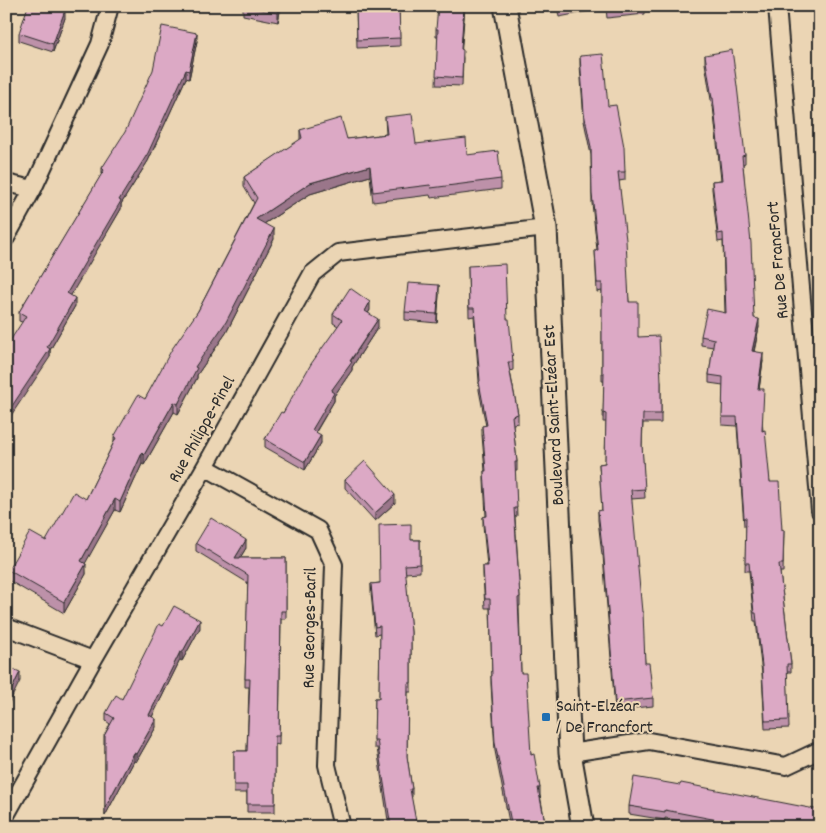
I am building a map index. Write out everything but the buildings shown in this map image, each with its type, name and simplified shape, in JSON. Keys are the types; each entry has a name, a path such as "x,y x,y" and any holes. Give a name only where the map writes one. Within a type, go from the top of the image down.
{"street":[{"path":"6,238 34,189 100,44 110,6"},
{"name":"Boulevard Saint-Elzéar Est","path":"505,6 546,228 570,753 583,827"},
{"name":"Rue De FrancFort","path":"777,6 820,511"},
{"path":"6,183 34,189"},
{"name":"Rue Philippe-Pinel","path":"6,815 205,467 312,274 338,253 546,228"},
{"name":"Rue Georges-Baril","path":"205,467 318,530 334,564 327,765 342,827"},
{"path":"6,627 93,660"},
{"path":"570,753 649,741 786,766 820,750"}],"place":[{"name":"Saint-Elzéar / De Francfort","path":"546,717"}]}
